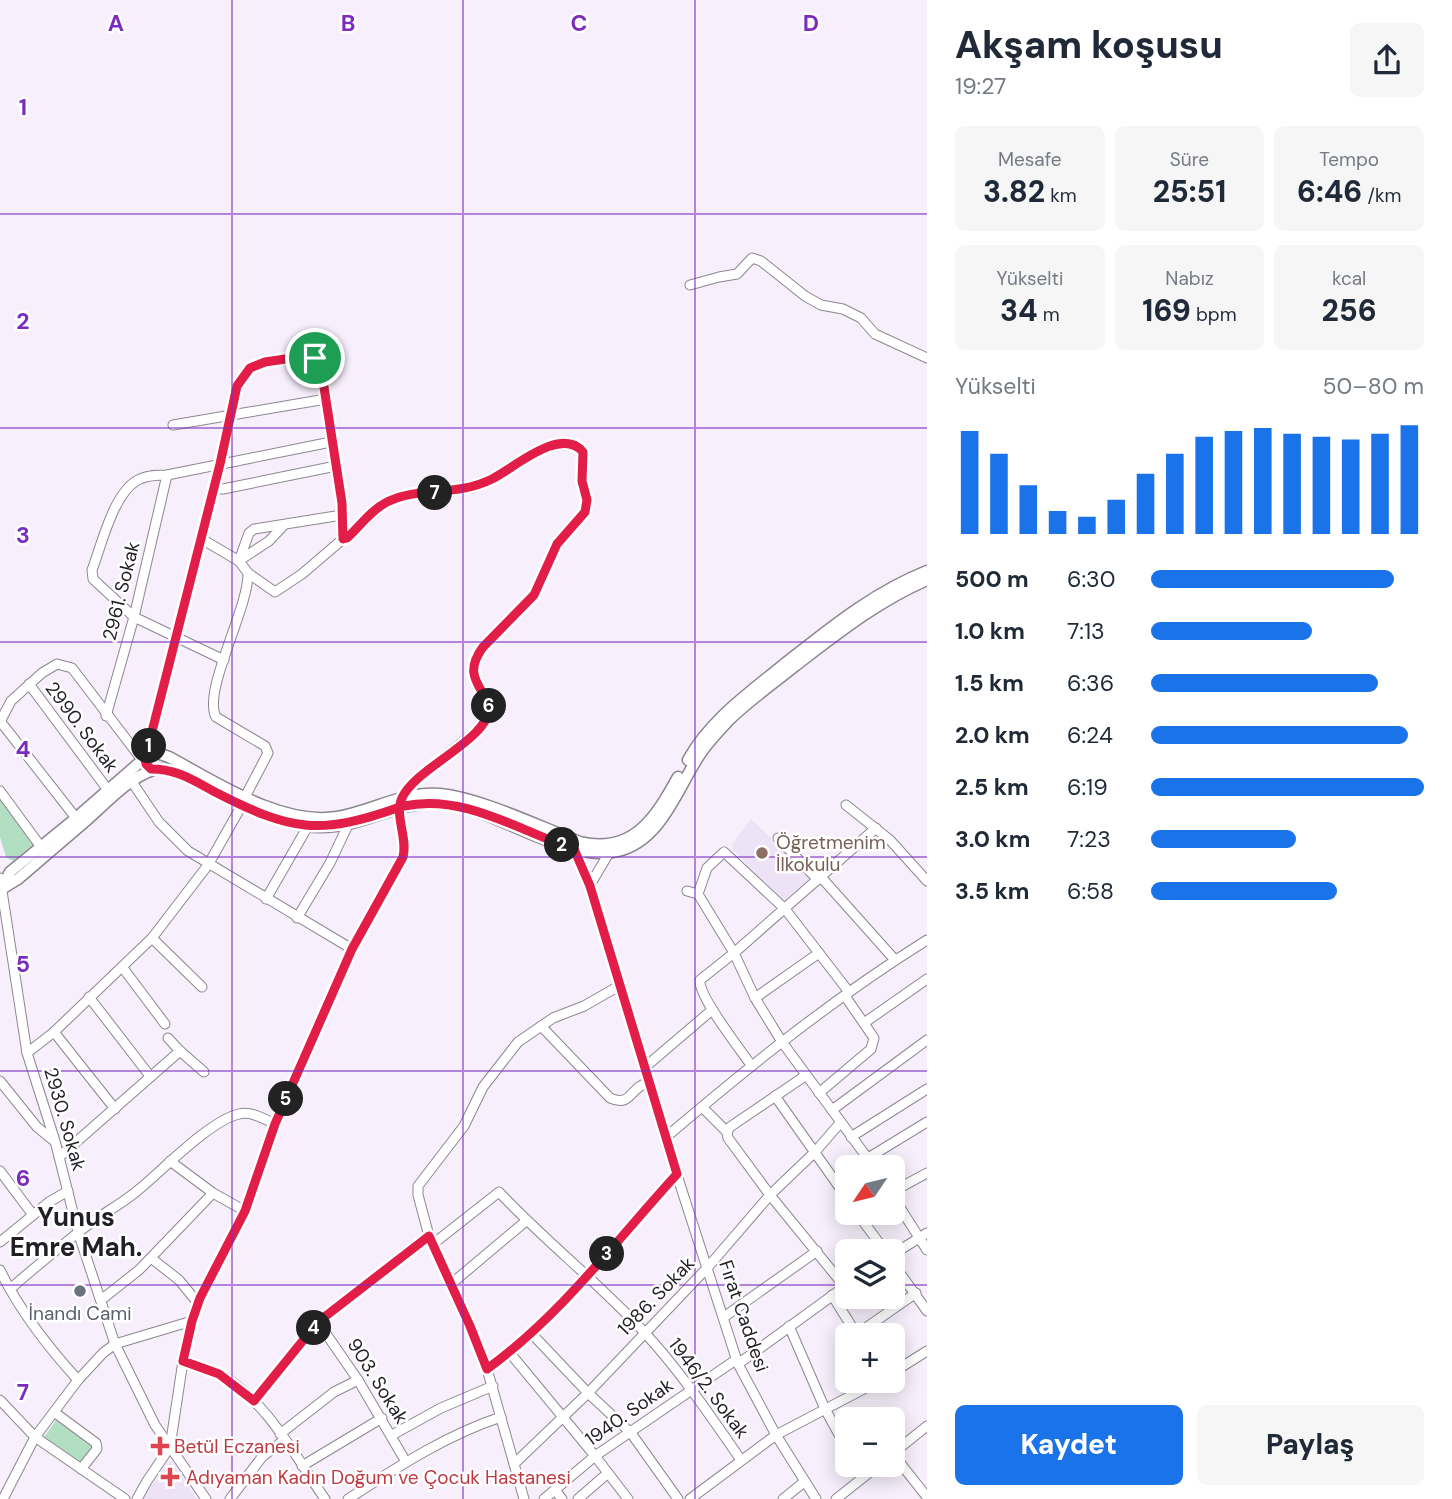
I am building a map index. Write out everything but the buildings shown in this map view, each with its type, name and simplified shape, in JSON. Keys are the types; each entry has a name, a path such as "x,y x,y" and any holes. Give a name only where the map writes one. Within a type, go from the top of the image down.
{"main road":[{"path":"573,844 612,844 640,830 652,818 697,746 738,702 862,605 894,585 927,570"},
{"path":"1,885 10,872 150,758 169,757 243,801 296,815 321,818 401,802 466,804 592,853 609,853 630,847 652,830 703,751 743,707 867,612 927,580"},
{"path":"150,758 164,768 289,822 308,826 349,823 401,802"},
{"path":"1,885 18,879 132,782 150,758"}],"street":[{"path":"690,285 719,276 737,274 752,258 761,261 805,296 821,305 843,309 861,318 875,334 927,358"},
{"path":"150,758 153,731 175,636 231,417 241,379 250,368 265,362 306,356 315,358 321,368 336,466 343,539"},
{"path":"173,425 326,399"},
{"path":"224,660 134,617 96,583 91,575 121,495 125,489 146,476 167,475 331,442"},
{"path":"137,1499 170,1447 183,1361 198,1303 245,1211 275,1124 352,949 403,857 405,848 401,802 425,772 482,726 488,717 489,704 474,678 477,657 483,647 534,595 557,544 585,512 587,500 582,481 583,452 573,444 546,447 472,488 398,498 379,507 347,538 275,592 248,573 239,561 200,538"},
{"path":"214,489 336,466"},
{"name":"2961. Sokak","path":"106,716 134,617 167,475"},
{"path":"239,561 250,531 342,515"},
{"path":"239,561 269,541 284,525"},
{"path":"27,1052 54,1031 152,938 208,865 268,751 265,746 219,720 214,714 218,680 248,573"},
{"path":"76,818 0,722 11,701 29,684 57,664 68,665 106,716 150,758"},
{"name":"2990. Sokak","path":"29,684 108,790"},
{"path":"150,758 153,731"},
{"path":"132,782 180,845 208,865 352,949"},
{"path":"0,791 41,847"},
{"path":"846,805 906,856 927,881"},
{"path":"297,918 330,863 349,823"},
{"path":"266,899 308,826"},
{"path":"751,1065 712,1010 699,987 700,980 876,828"},
{"path":"778,838 895,960"},
{"name":"Fırat Caddesi","path":"573,844 590,886 665,1138 738,1361 776,1435 816,1499"},
{"path":"698,894 707,868 724,852 785,909 819,953 874,1038 871,1049 819,1093"},
{"path":"590,886 609,853"},
{"name":"2930. Sokak","path":"1,885 27,1052 55,1141 78,1232 116,1344 155,1425 206,1499"},
{"path":"687,891 698,894 734,953 755,998 782,1042 866,1155"},
{"path":"152,938 202,987"},
{"path":"665,1138 751,1065 847,994 927,940"},
{"path":"755,998 819,953"},
{"path":"122,968 165,1024"},
{"path":"864,1023 927,979"},
{"path":"521,1498 487,1369 431,1240 417,1193 419,1184 464,1126 478,1096 518,1041 553,1018 584,1006 620,986"},
{"path":"89,997 149,1076"},
{"path":"644,1068 712,1010"},
{"path":"541,1026 610,1098 624,1101 641,1084 648,1083"},
{"path":"54,1031 115,1109"},
{"path":"168,1038 204,1072"},
{"path":"832,1110 927,1040"},
{"path":"59,1157 180,1051"},
{"path":"727,1132 730,1127 805,1076"},
{"path":"0,1081 37,1127 55,1141"},
{"path":"851,1136 927,1089"},
{"path":"775,1096 835,1181"},
{"path":"702,1107 727,1132 728,1138 770,1195 835,1274"},
{"path":"5,1286 138,1191 170,1161 235,1115 251,1114 275,1124"},
{"path":"873,1155 927,1122"},
{"name":"1986. Sokak","path":"514,1464 588,1393 708,1266 770,1195 841,1123"},
{"path":"170,1161 213,1193 245,1211"},
{"path":"0,1171 33,1215"},
{"path":"905,1186 927,1173"},
{"path":"487,1369 532,1334 588,1277 631,1224 677,1174"},
{"path":"0,1242 49,1202 68,1191"},
{"name":"1946/2. Sokak","path":"431,1240 499,1192 526,1221 645,1333 692,1390 741,1460"},
{"path":"101,1300 127,1281 213,1193"},
{"path":"905,1211 923,1235 927,1250"},
{"path":"451,1284 526,1221"},
{"path":"905,1247 923,1235"},
{"path":"254,1401 318,1322 431,1240"},
{"path":"724,1317 817,1251"},
{"path":"150,1258 179,1280 198,1303"},
{"path":"0,1270 5,1286 78,1380"},
{"path":"905,1279 927,1311"},
{"name":"1940. Sokak","path":"544,1499 595,1456 835,1293"},
{"path":"874,1323 916,1293"},
{"path":"832,1295 850,1323"},
{"path":"3,1499 35,1437 78,1380 103,1353 116,1344 192,1321"},
{"name":"903. Sokak","path":"318,1322 382,1418 406,1462"},
{"path":"789,1326 835,1427"},
{"path":"532,1334 588,1393 631,1433 678,1499"},
{"path":"905,1365 927,1352"},
{"path":"510,1353 628,1499"},
{"path":"183,1361 219,1374 254,1401 325,1499"},
{"path":"230,1499 262,1457 282,1437 334,1392 358,1380"},
{"path":"392,1435 440,1408 492,1386"},
{"path":"690,1499 776,1435 856,1393"},
{"path":"0,1400 35,1437 125,1499"},
{"path":"54,1412 97,1446 81,1469"},
{"path":"348,1499 406,1462 476,1426 501,1417"},
{"path":"302,1466 382,1418"},
{"path":"905,1444 927,1426"},
{"path":"905,1471 926,1498"},
{"path":"578,1499 608,1473"},
{"path":"836,1499 863,1477"},
{"path":"783,1499 804,1482"},
{"path":"555,1490 562,1499"}],"shaded area":[{"name":"Öğretmenim İlkokulu","path":"751,819 810,876 809,880 784,902 733,850 732,844"},
{"name":"Adıyaman Kadın Doğum ve Çocuk Hastanesi","path":"172,1461 197,1499 143,1499 168,1462"}],"green space":[{"path":"0,796 35,843 13,861 6,857 0,837"},
{"path":"57,1419 92,1447 81,1463 44,1437"}],"place":[{"name":"Öğretmenim İlkokulu","path":"762,853"},
{"name":"İnandı Cami","path":"80,1291"},
{"name":"Betül Eczanesi","path":"160,1446"},
{"name":"Adıyaman Kadın Doğum ve Çocuk Hastanesi","path":"170,1477"}],"district":[{"name":"Yunus Emre Mah.","path":"76,1232"}],"route":[{"path":"315,358 306,356 265,362 245,372 237,386 220,464 145,759 146,764 151,769 164,768 178,772 242,805 297,824 319,827 338,825 368,818 400,807 404,806 439,803 466,808 574,849 590,886 677,1174 567,1299 532,1334 487,1369 429,1236 318,1322 254,1401 219,1374 183,1361 200,1298 245,1211 275,1124 352,949 403,857 405,848 400,807 402,797 425,772 485,723 490,706 474,678 477,657 483,647 534,595 557,544 582,517 587,505 582,481 583,452 573,444 553,445 539,450 501,474 472,488 454,492 405,495 387,502 343,539 342,503 326,399 321,368 315,358"}]}
